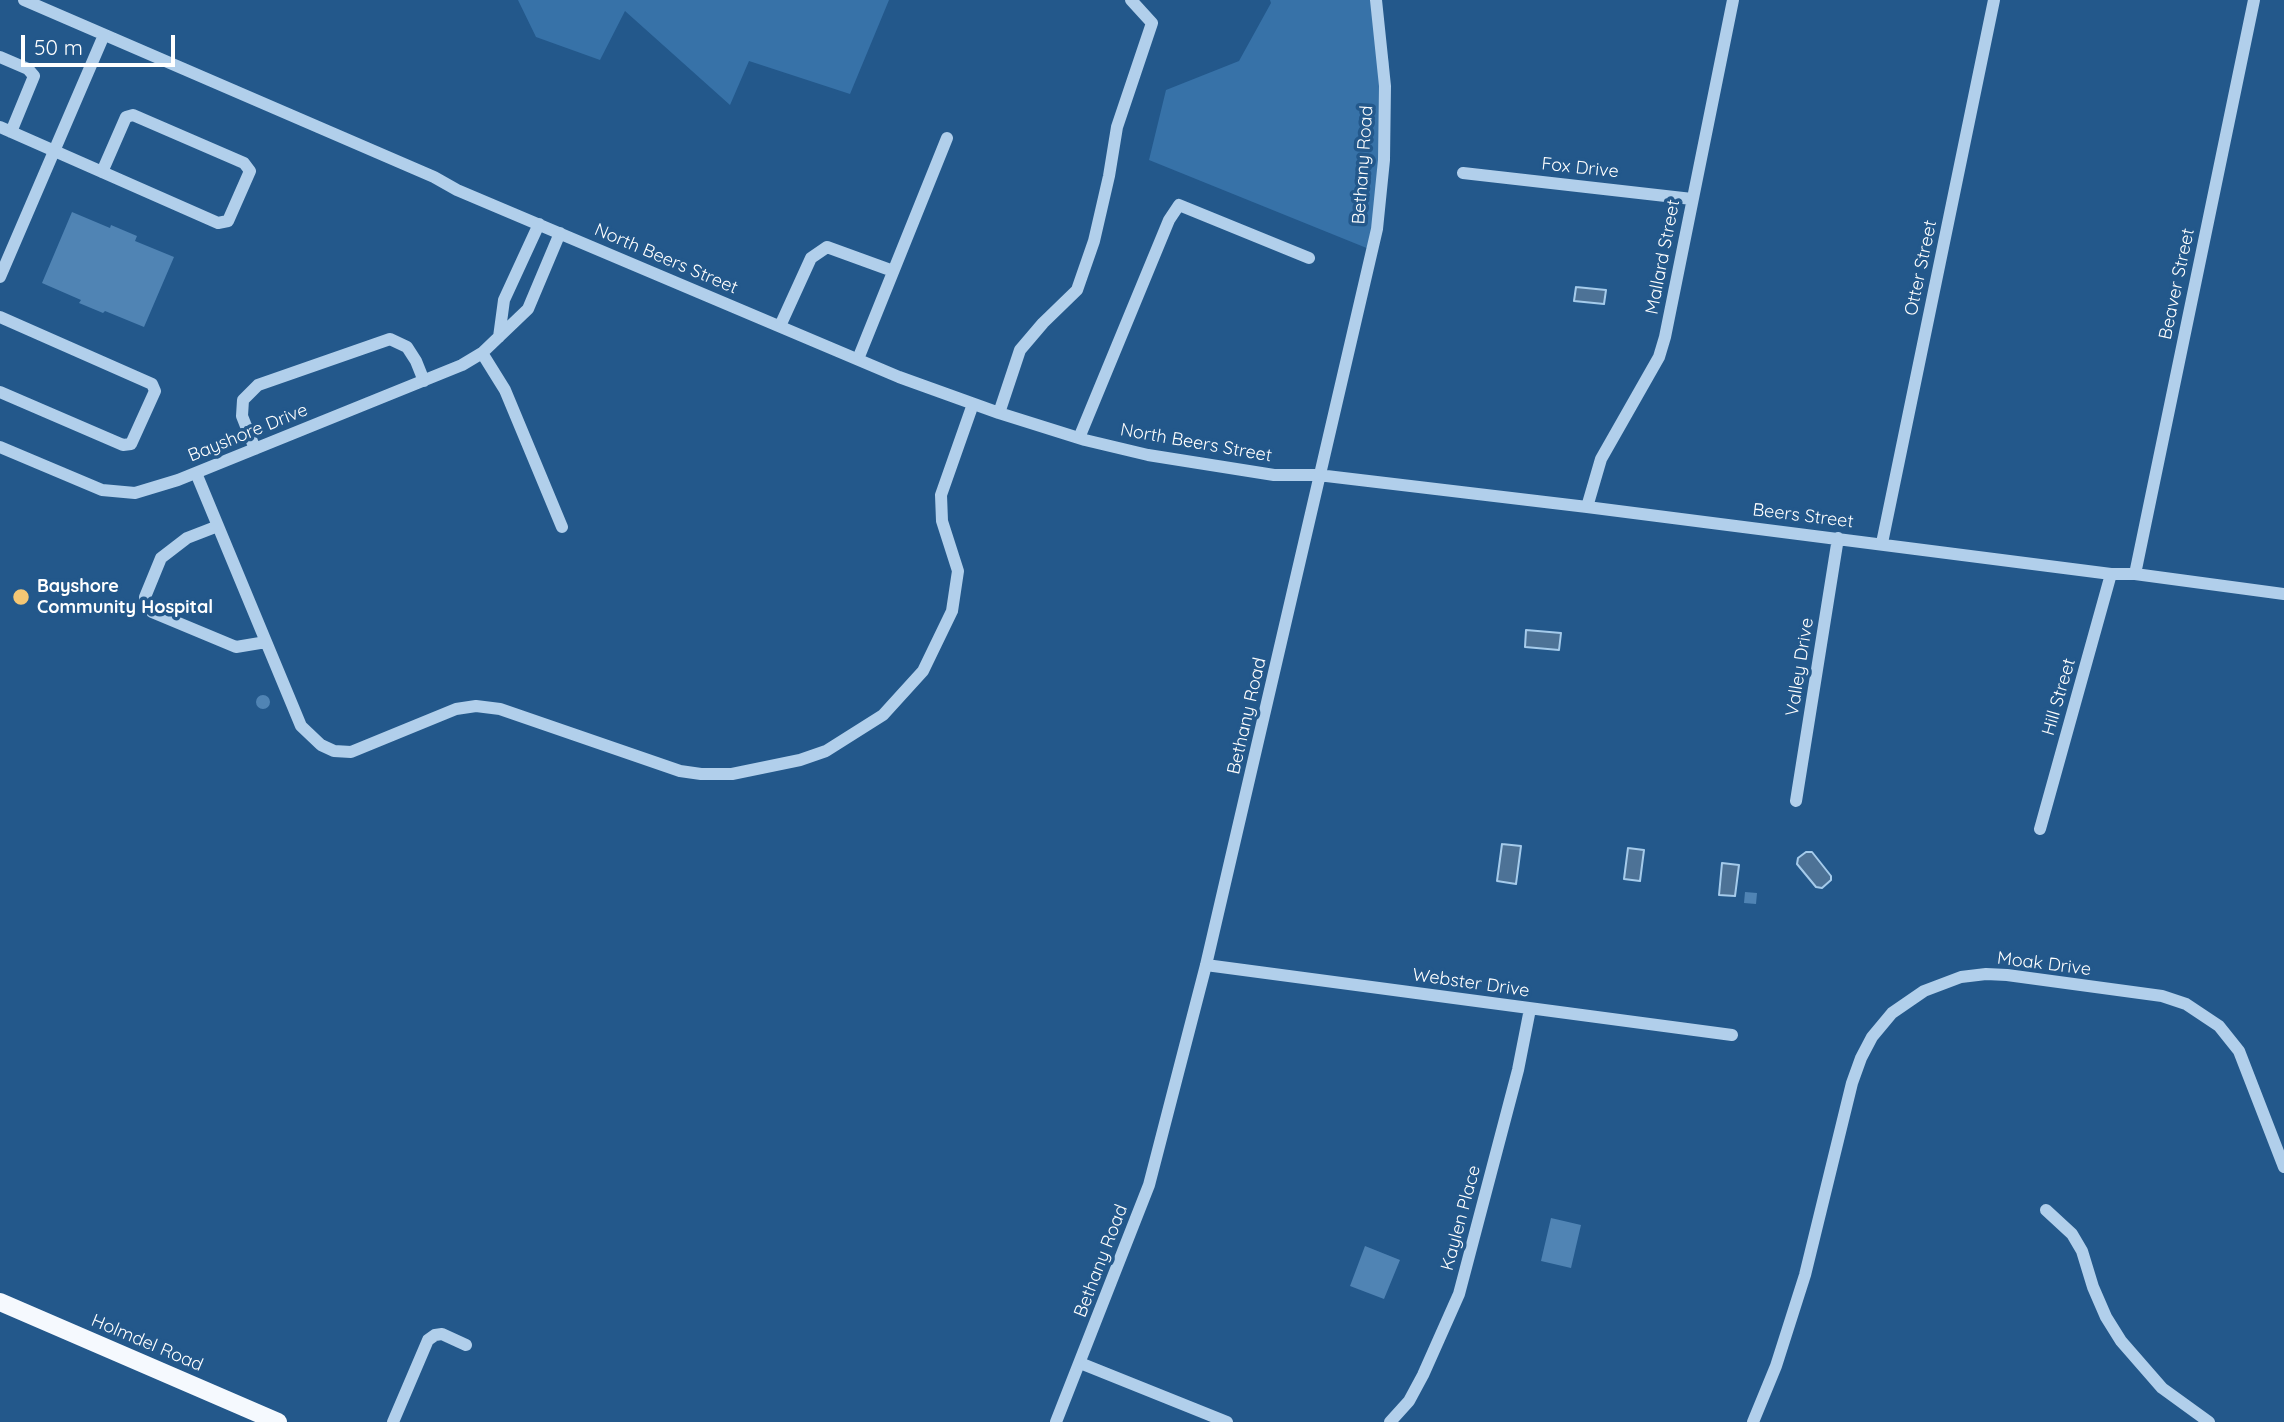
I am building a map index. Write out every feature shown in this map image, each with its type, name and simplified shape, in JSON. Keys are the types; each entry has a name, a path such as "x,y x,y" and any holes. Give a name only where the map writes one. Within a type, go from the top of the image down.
{"main road":[{"name":"Holmdel Road","path":"0,1302 278,1422"}],"street":[{"name":"North Beers Street","path":"24,0 560,233 858,359 973,404 1079,438 1161,457 1274,475 1318,475"},
{"path":"999,413 1020,349 1077,290 1094,241 1117,127 1152,23 1131,0"},
{"name":"Bethany Road","path":"1056,1422 1149,1185 1206,965 1377,229 1384,160 1385,86 1376,0"},
{"name":"Mallard Street","path":"1587,507 1601,459 1659,356 1665,337 1733,0"},
{"name":"Otter Street","path":"1882,543 1994,0"},
{"name":"Beaver Street","path":"2135,574 2253,0"},
{"path":"0,277 104,35"},
{"path":"0,57 28,69 34,76 5,130 218,223 228,221 250,171 244,163 132,115 126,117 102,172"},
{"path":"858,359 947,138"},
{"name":"Fox Drive","path":"1464,173 1692,199"},
{"path":"1079,438 1169,220 1179,205 1309,258"},
{"path":"499,337 504,300 539,224"},
{"name":"Bayshore Drive","path":"0,447 81,483 122,493 135,493 196,473 424,381 462,365 482,353 528,309 560,233"},
{"path":"780,326 811,258 827,247 893,271"},
{"path":"0,317 152,384 155,391 131,444 127,445 0,392"},
{"path":"256,449 242,416 243,400 258,385 390,339 407,347 424,381"},
{"path":"482,353 505,390 562,527"},
{"path":"196,473 301,726 310,736 334,751 351,752 456,709 476,706 500,709 680,771 733,774 800,760 826,751 883,715 923,671 952,611 957,571 942,521 941,495 973,404"},
{"name":"Beers Street","path":"1318,475 2284,594"},
{"path":"218,526 187,538 161,558 145,597 152,612 236,647 266,642"},
{"name":"Valley Drive","path":"1796,801 1838,538"},
{"name":"Hill Street","path":"2040,829 2111,574"},
{"name":"Webster Drive","path":"1206,965 1732,1034"},
{"name":"Moak Drive","path":"1753,1422 1780,1356 1805,1275 1852,1083 1861,1058 1872,1037 1892,1013 1924,991 1961,977 2007,975 2162,996 2186,1004 2219,1026 2239,1051 2284,1167"},
{"name":"Kaylen Place","path":"1390,1422 1409,1401 1459,1294 1518,1070 1530,1009"},
{"path":"2046,1210 2072,1234 2082,1251 2106,1317 2121,1341 2162,1388 2208,1422"},
{"path":"393,1422 428,1340 442,1334 466,1345"},
{"path":"1080,1363 1227,1422"}],"shaded area":[{"path":"518,0 889,0 850,94 749,61 730,105 625,11 600,60 536,37"},
{"path":"1270,0 1377,0 1389,64 1374,251 1149,160 1166,90 1239,61 1271,3"},
{"path":"1576,287 1606,290 1604,304 1574,301"},
{"path":"1526,630 1561,633 1559,650 1525,647"},
{"path":"1502,844 1521,846 1516,884 1497,881"},
{"path":"1628,848 1644,850 1640,881 1624,879"},
{"path":"1806,852 1812,852 1831,876 1831,880 1822,888 1816,887 1797,864 1798,858"},
{"path":"1722,863 1739,865 1735,896 1719,895"}],"building":[{"path":"72,212 137,236 135,241 174,257 144,327 79,303 81,300 42,283"},
{"path":"263,695 268,697 268,707 263,709 258,707 256,702 258,697"},
{"path":"1745,892 1757,893 1756,904 1744,903"},
{"path":"1551,1218 1581,1225 1571,1268 1541,1261"},
{"path":"1365,1246 1400,1260 1384,1299 1350,1286"}],"place":[{"name":"Bayshore Community Hospital","path":"21,597"}]}
